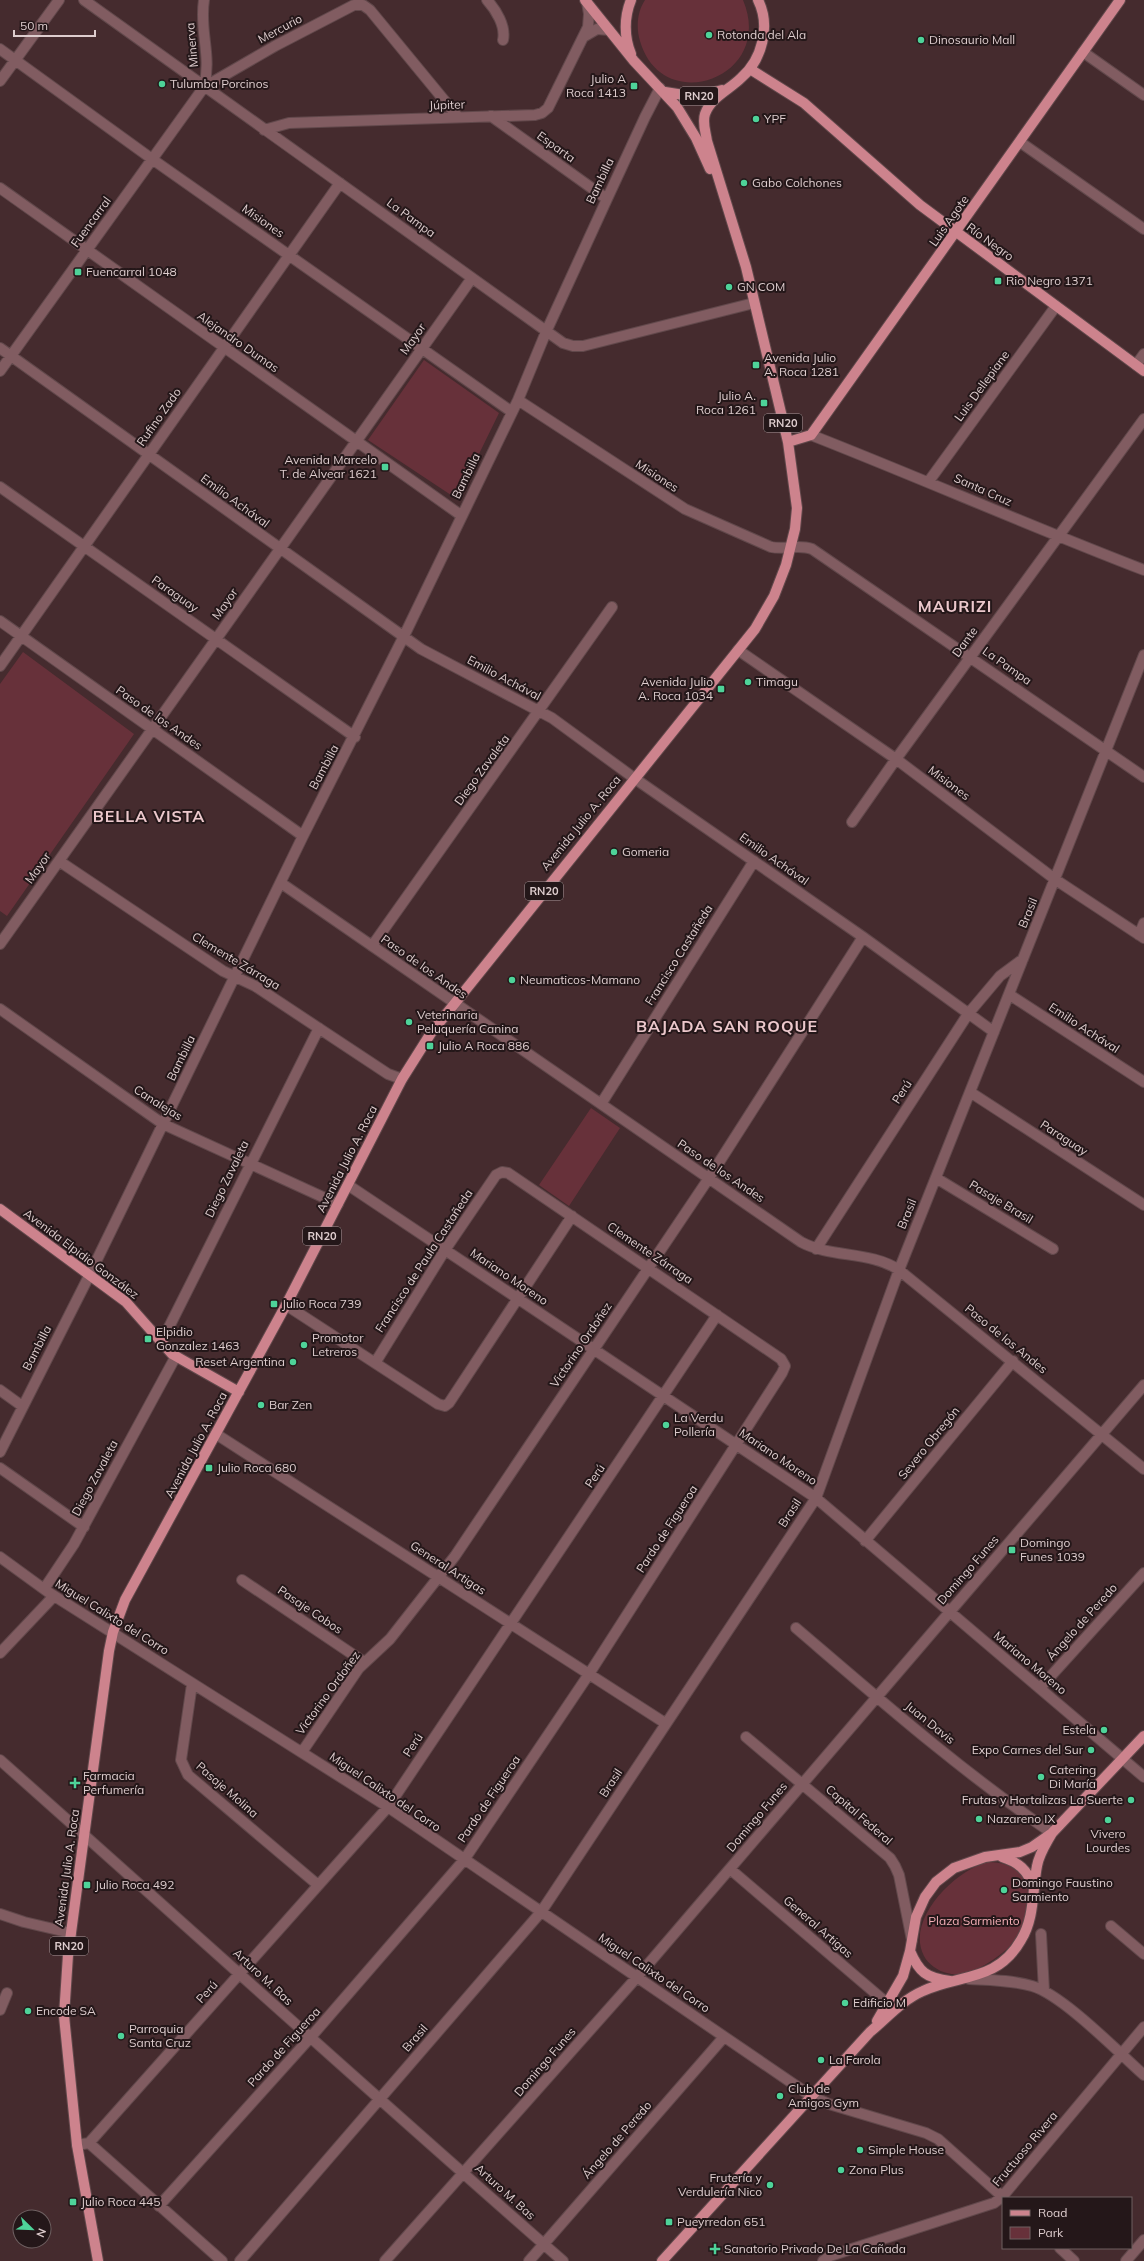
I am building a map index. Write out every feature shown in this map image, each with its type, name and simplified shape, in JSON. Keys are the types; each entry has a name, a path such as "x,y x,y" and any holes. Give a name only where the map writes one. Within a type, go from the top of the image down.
{"main road":[{"name":"Avenida Julio A. Roca","path":"631,0 626,16 626,32 628,47 634,61"},
{"name":"Avenida Julio A. Roca","path":"98,2261 78,2145 64,2016 71,1933 113,1632 125,1600 240,1392 402,1079 431,1033 755,629 774,596 792,546 796,508 788,442 746,267 724,200 707,141 704,122 707,110 713,101 750,69 759,54 763,38 764,21 758,0"},
{"name":"Luis Agote","path":"811,435 1120,0"},
{"name":"Avenida Julio A. Roca","path":"586,1 634,61 663,90 688,124 724,200"},
{"name":"Río Negro","path":"750,69 804,103 920,205 1140,368"},
{"name":"Avenida Julio A. Roca","path":"663,90 696,97 714,94 731,86"},
{"path":"788,442 811,435"},
{"name":"Avenida Elpidio González","path":"0,1209 126,1302 161,1343 176,1356 240,1392"},
{"path":"870,2032 888,2004 903,1976 910,1951 916,1917 925,1897 936,1882 954,1868 975,1860 1000,1856 1032,1847 1052,1833 1144,1736"},
{"path":"662,2261 870,2032 908,1999 924,1991 951,1981 969,1978 990,1970 1012,1954 1022,1939 1030,1919 1033,1888 1039,1859 1052,1833"},
{"path":"1000,1856 1013,1860 1021,1866 1029,1875 1033,1888"},
{"path":"910,1951 916,1966 924,1974 938,1980 951,1981"}],"street":[{"path":"0,81 59,0"},
{"name":"La Pampa","path":"84,0 563,343 573,346 583,346 754,303"},
{"name":"Minerva","path":"204,0 203,16 208,71 204,87"},
{"path":"487,0 501,22 504,35 503,40"},
{"name":"Júpiter","path":"264,130 289,123 542,113 548,108 585,36 589,19 586,1"},
{"name":"Mercurio","path":"204,87 275,46 354,5 363,5 370,10 458,117"},
{"path":"585,36 598,29 609,30"},
{"name":"Misiones","path":"0,49 421,350 512,412"},
{"path":"1083,52 1144,95"},
{"name":"Fuencarral","path":"0,371 204,87"},
{"name":"Bambilla","path":"0,1452 90,1274 303,836 355,737 518,400 546,332 645,117 663,90"},
{"name":"Esparta","path":"491,116 607,199"},
{"path":"1020,142 1144,229"},
{"name":"Rufino Zado","path":"0,666 340,183"},
{"name":"Alejandro Dumas","path":"0,188 462,516"},
{"name":"Mayor","path":"0,944 472,278"},
{"name":"Luis Dellepiane","path":"929,481 1056,306"},
{"name":"Emilio Achával","path":"0,348 280,550 421,649 540,712 863,937 994,1032"},
{"path":"1140,368 1144,354"},
{"name":"Misiones","path":"518,400 685,509 771,547 778,548 792,546"},
{"name":"Dante","path":"852,822 896,759 1144,420"},
{"name":"Santa Cruz","path":"811,435 929,481 1058,537 1144,570"},
{"name":"Paraguay","path":"0,487 85,545 355,737"},
{"name":"La Pampa","path":"792,546 812,549 971,656 1144,777"},
{"name":"Diego Zavaleta","path":"372,946 540,712 612,607"},
{"name":"Paso de los Andes","path":"0,622 153,728 303,836"},
{"name":"Misiones","path":"738,650 896,759 1056,880 1142,936"},
{"name":"Brasil","path":"240,2261 541,1912 665,1723 816,1498 899,1270 1056,880 1144,655"},
{"name":"Clemente Zárraga","path":"59,861 223,971 255,986 388,1074 402,1079"},
{"name":"Francisco Castañeda","path":"601,1104 754,861"},
{"name":"Paso de los Andes","path":"281,883 709,1178 816,1249 884,1262 899,1270 1103,1434 1144,1469"},
{"path":"1142,936 1144,923"},
{"name":"Victorino Ordoñez","path":"302,1752 364,1662 390,1639 455,1556 709,1178 863,937"},
{"name":"Perú","path":"816,1249 968,1014 1000,976 1023,959"},
{"name":"Emilio Achával","path":"1010,994 1144,1082"},
{"name":"Canalejas","path":"0,1009 163,1124 338,1204"},
{"name":"Diego Zavaleta","path":"161,1343 249,1163 319,1028"},
{"name":"Paraguay","path":"970,1092 1144,1205"},
{"name":"Clemente Zárraga","path":"496,1175 502,1172 508,1172 781,1359 785,1366"},
{"name":"Francisco de Paula Castañeda","path":"375,1363 445,1250 496,1175"},
{"name":"Pasaje Brasil","path":"936,1178 1054,1249"},
{"name":"Mariano Moreno","path":"348,1185 816,1498 1144,1777"},
{"path":"286,1305 438,1404 445,1406 572,1216"},
{"name":"Perú","path":"89,2143 388,1807 717,1315"},
{"name":"Diego Zavaleta","path":"44,1589 84,1527 176,1356"},
{"name":"Severo Obregón","path":"865,1541 1013,1361"},
{"name":"Pardo de Figueroa","path":"159,2206 310,2038 464,1860 589,1674 785,1366"},
{"name":"Domingo Funes","path":"384,2261 638,1976 1144,1385"},
{"path":"0,1390 22,1406"},
{"name":"General Artigas","path":"216,1434 439,1576 665,1723"},
{"path":"0,1468 84,1527"},
{"name":"Miguel Calixto del Corro","path":"0,1557 54,1596 388,1807 464,1860 638,1976 811,2096"},
{"name":"Ángelo de Peredo","path":"1040,1688 1144,1573"},
{"name":"Pasaje Cobos","path":"242,1580 364,1662"},
{"path":"0,1653 54,1596"},
{"name":"Juan Davis","path":"796,1628 876,1697 1013,1807 1052,1833"},
{"name":"Pasaje Molina","path":"192,1684 182,1760 188,1775 318,1885"},
{"name":"Capital Federal","path":"746,1737 803,1783 890,1858 895,1866 912,1940"},
{"name":"Arturo M. Bas","path":"0,1760 240,1973 310,2038 563,2261"},
{"name":"General Artigas","path":"730,1869 888,2004"},
{"path":"0,1914 24,1922 71,1933"},
{"path":"1111,1926 1144,1954"},
{"path":"1041,1934 1044,1990"},
{"path":"969,1978 1020,1983 1044,1990 1066,2007 1144,2075"},
{"path":"0,2010 7,1993"},
{"name":"Fructuoso Rivera","path":"1003,2197 1144,2027"},
{"name":"Ángelo de Peredo","path":"529,2261 724,2037"},
{"path":"811,2096 829,2104 926,2133 938,2139 1003,2197"},
{"path":"78,2145 89,2143 222,2261"},
{"name":"Fructuoso Rivera","path":"823,2261 830,2256 994,2203 1002,2198"},
{"path":"1126,2261 1144,2240"},
{"path":"1061,2249 1074,2261"}],"green space":[{"path":"645,0 743,0 749,27 744,50 731,68 712,79 691,82 670,78 652,65 640,41 638,20 640,10"},
{"path":"424,360 499,413 457,499 368,440"},
{"path":"23,652 134,734 7,916 0,911 0,684"},
{"path":"591,1108 620,1128 569,1206 539,1185"},
{"name":"Plaza Sarmiento","path":"988,1862 1005,1865 1018,1872 1025,1882 1028,1895 1028,1909 1023,1924 1007,1949 985,1965 966,1973 959,1974 951,1974 940,1971 926,1959 920,1942 921,1927 927,1913 936,1898 961,1875"}],"place":[{"name":"Rotonda del Ala","path":"709,35"},
{"name":"Dinosaurio Mall","path":"921,40"},
{"name":"Tulumba Porcinos","path":"162,84"},
{"name":"Julio A Roca 1413","path":"634,86"},
{"name":"YPF","path":"756,119"},
{"name":"Gabo Colchones","path":"744,183"},
{"name":"Fuencarral 1048","path":"78,272"},
{"name":"Rio Negro 1371","path":"998,281"},
{"name":"GN COM","path":"729,287"},
{"name":"Avenida Julio A. Roca 1281","path":"756,365"},
{"name":"Julio A. Roca 1261","path":"764,403"},
{"name":"Avenida Marcelo T. de Alvear 1621","path":"385,467"},
{"name":"Timagu","path":"748,682"},
{"name":"Avenida Julio A. Roca 1034","path":"721,689"},
{"name":"Gomeria","path":"614,852"},
{"name":"Neumaticos-Mamano","path":"512,980"},
{"name":"Veterinaria Peluquería Canina","path":"409,1022"},
{"name":"Julio A Roca 886","path":"430,1046"},
{"name":"Julio Roca 739","path":"274,1304"},
{"name":"Elpidio Gonzalez 1463","path":"148,1339"},
{"name":"Promotor Letreros","path":"304,1345"},
{"name":"Reset Argentina","path":"293,1362"},
{"name":"Bar Zen","path":"261,1405"},
{"name":"La Verdu Pollería","path":"666,1425"},
{"name":"Julio Roca 680","path":"209,1468"},
{"name":"Domingo Funes 1039","path":"1012,1550"},
{"name":"Estela","path":"1104,1730"},
{"name":"Expo Carnes del Sur","path":"1091,1750"},
{"name":"Catering Di María","path":"1041,1777"},
{"name":"Farmacia Perfumería","path":"75,1783"},
{"name":"Frutas y Hortalizas La Suerte","path":"1131,1800"},
{"name":"Nazareno IX","path":"979,1819"},
{"name":"Vivero Lourdes","path":"1108,1820"},
{"name":"Julio Roca 492","path":"87,1885"},
{"name":"Domingo Faustino Sarmiento","path":"1004,1890"},
{"name":"Edificio M","path":"845,2003"},
{"name":"Encode SA","path":"28,2011"},
{"name":"Parroquia Santa Cruz","path":"121,2036"},
{"name":"La Farola","path":"821,2060"},
{"name":"Club de Amigos Gym","path":"780,2096"},
{"name":"Simple House","path":"860,2150"},
{"name":"Zona Plus","path":"841,2170"},
{"name":"Frutería y Verdulería Nico","path":"770,2185"},
{"name":"Julio Roca 445","path":"73,2202"},
{"name":"Pueyrredon 651","path":"669,2222"},
{"name":"Sanatorio Privado De La Cañada","path":"715,2249"}],"district":[{"name":"MAURIZI","path":"955,606"},
{"name":"BELLA VISTA","path":"149,816"},
{"name":"BAJADA SAN ROQUE","path":"727,1026"}]}
